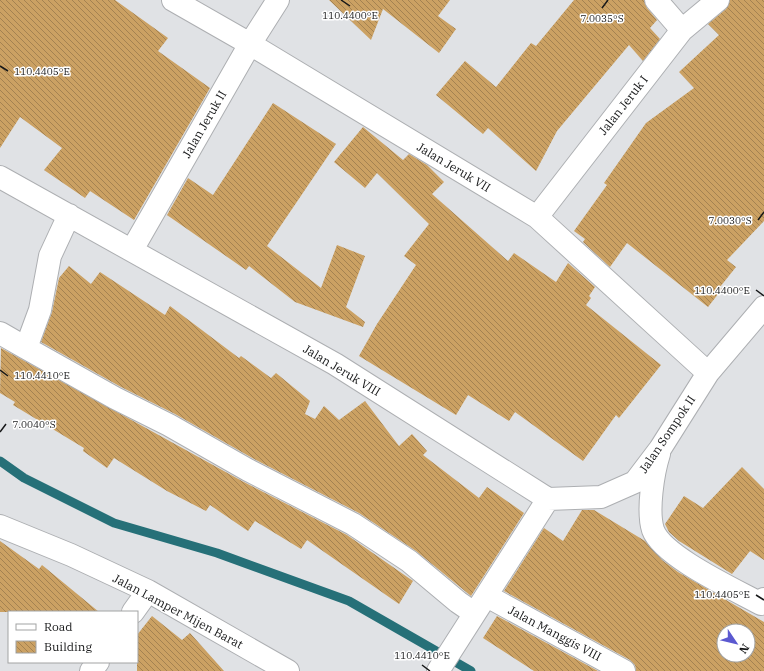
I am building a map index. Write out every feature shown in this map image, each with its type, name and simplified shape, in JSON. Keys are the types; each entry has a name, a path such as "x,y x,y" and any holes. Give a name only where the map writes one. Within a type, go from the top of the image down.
{"street":[{"name":"Jalan Jeruk VII","path":"173,0 250,44 537,217 708,373"},
{"name":"Jalan Jeruk II","path":"132,250 250,44 278,0"},
{"path":"656,0 682,30"},
{"name":"Jalan Jeruk I","path":"537,217 682,30 718,0"},
{"name":"Jalan Jeruk VIII","path":"0,177 335,364 548,499"},
{"path":"26,348 40,310 50,256 69,215"},
{"name":"Jalan Sompok II","path":"548,499 601,497 635,482 660,449 708,373 764,307"},
{"path":"0,333 114,398 353,524 409,561 458,602 474,613"},
{"path":"660,449 655,466 650,518 654,532 671,551 684,561 763,603"},
{"path":"438,671 548,499"},
{"name":"Jalan Lamper Mijen Barat","path":"0,526 70,555 148,591 288,671"},
{"path":"134,611 148,591"},
{"name":"Jalan Manggis VIII","path":"487,596 624,671"},
{"path":"91,671 97,663"}],"building":[{"path":"0,0 115,0 168,38 158,51 210,88 134,220 90,191 85,198 44,170 62,148 20,117 0,148"},
{"path":"329,0 450,0 438,16 456,29 439,53 383,9 371,40"},
{"path":"574,0 644,0 647,8 657,20 650,28 660,39 643,61 629,45 557,131 536,171 488,128 483,134 436,95 465,61 496,87 531,43 536,46"},
{"path":"730,0 764,0 764,221 727,260 736,267 720,287 722,289 708,307 627,243 610,267 583,242 585,239 574,231 607,185 604,183 646,123 694,88 679,72 719,35 708,24 726,9"},
{"path":"273,103 336,144 267,246 321,288 337,245 365,256 346,307 365,322 363,327 295,302 249,266 246,270 167,215 188,178 213,195"},
{"path":"363,127 403,160 409,154 427,165 444,182 432,194 508,261 514,253 556,282 568,263 595,287 589,296 591,298 586,305 661,365 619,418 616,415 583,461 515,412 509,421 468,395 456,415 359,356 377,324 416,265 404,256 429,224 377,173 365,188 334,162"},
{"path":"69,266 91,284 100,272 165,315 170,306 239,358 241,356 271,378 276,373 310,401 305,414 315,419 324,406 339,420 365,401 399,446 412,434 427,451 423,455 479,498 487,487 524,513 471,596 416,551 359,513 254,459 175,414 121,387 41,342 52,312 59,278"},
{"path":"1,348 242,481 347,535 413,581 399,604 307,540 301,549 255,521 248,531 210,505 206,511 167,491 114,458 107,468 83,451 84,448 13,405 15,402 0,393"},
{"path":"742,467 764,489 764,560 750,551 732,574 679,541 669,532 665,524 684,496 703,508"},
{"path":"582,510 594,510 645,541 662,560 678,572 764,622 764,671 636,671 635,665 630,660 504,591 544,528 563,541"},
{"path":"0,541 39,569 42,565 98,611 8,611 0,612"},
{"path":"152,616 182,640 190,633 224,671 137,671 138,634"},
{"path":"497,616 598,671 534,671 483,638"}],"waterway":[{"path":"0,461 24,478 114,523 217,553 349,601 471,671"}]}
